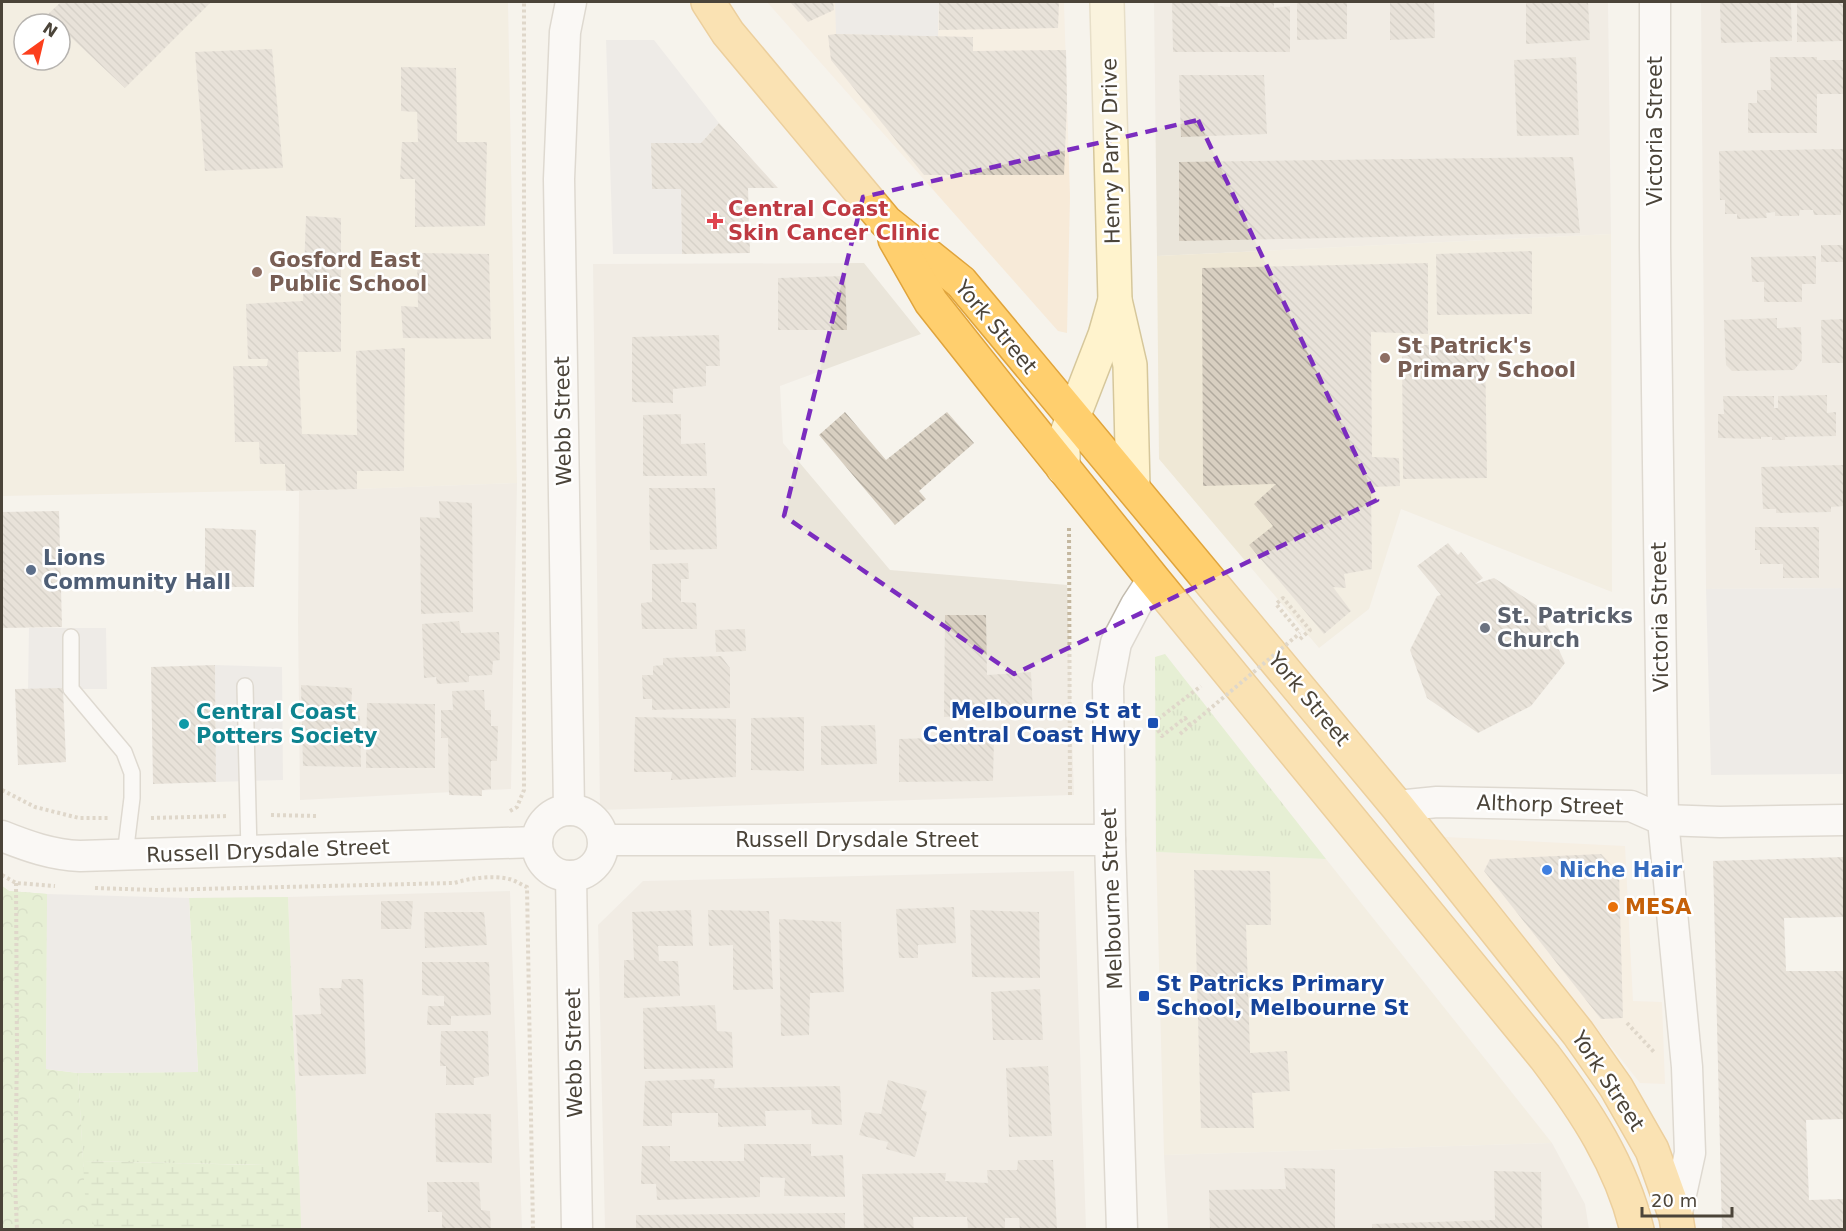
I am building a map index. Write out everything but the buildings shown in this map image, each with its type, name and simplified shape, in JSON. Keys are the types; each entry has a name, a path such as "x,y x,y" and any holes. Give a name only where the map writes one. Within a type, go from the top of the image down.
{"highway":[{"name":"York Street","path":"688,2 728,33"},
{"name":"York Street","path":"708,2 728,33 886,222 931,302 1153,579 1545,1057 1579,1102 1615,1165 1636,1227"},
{"name":"York Street","path":"886,222 961,282 1397,806 1578,1033 1616,1087 1652,1150 1677,1223"}],"main road":[{"name":"Henry Parry Drive","path":"1107,2 1115,300 1130,365 1133,488"},
{"name":"Henry Parry Drive","path":"1063,468 1063,447 1072,416 1105,335 1115,300"}],"street":[{"name":"Webb Street","path":"560,2 565,32"},
{"name":"Webb Street","path":"569,810 559,179 565,32 571,2"},
{"name":"Victoria Street","path":"1655,2 1655,248 1663,820 1687,1067 1690,1142 1677,1223"},
{"name":"Melbourne Street","path":"1122,1230 1110,840 1108,685 1116,643 1153,579"},
{"name":"Althorp Street","path":"1397,806 1437,802 1631,806 1663,820 1720,822 1845,820"},
{"path":"569,810 579,811 596,822 603,840 603,851 591,869 570,876 560,874 543,862 537,842 544,823 560,812 569,810"},
{"name":"Russell Drysdale Street","path":"2,836 30,847 64,855 249,852 537,842"},
{"name":"Russell Drysdale Street","path":"603,840 1110,840"},
{"name":"Webb Street","path":"570,876 576,1230"}],"lane":[{"path":"71,637 71,689 123,753 132,773 132,798 124,855"},
{"path":"245,686 249,852"}],"path":[{"path":"501,816 517,807 524,790 524,2"},
{"path":"1069,521 1070,798"},
{"path":"1179,734 1300,633 1276,604 1283,598 1310,630 1299,640"},
{"path":"1190,725 1185,718 1162,736 1153,723 1201,686"},
{"path":"2,790 35,807 79,818 320,816"},
{"path":"2,875 16,883 59,886"},
{"path":"92,888 156,890 454,883 489,878 509,879 527,888 533,1230"},
{"path":"16,883 15,1183 17,1230"},
{"path":"1627,1023 1661,1060"}],"highlighted area":[{"path":"1198,120 1377,500 1014,674 784,516 863,197"}],"shaded area":[{"name":"Gosford East Public School","path":"2,2 508,2 517,483 357,489 2,496"},
{"path":"767,2 1064,2 1070,197 1067,333 1058,331"},
{"path":"835,2 939,2 938,37 836,34"},
{"path":"1154,2 1608,2 1611,234 1157,256"},
{"path":"1701,2 1844,2 1844,588 1706,589"},
{"path":"606,40 654,40 719,123 701,143 651,143 652,188 681,189 682,254 613,254"},
{"name":"St Patrick's Primary School","path":"1611,234 1612,592 1401,509 1369,609 1319,648 1159,459 1157,256"},
{"path":"864,263 921,334 780,386 783,443 890,570 1067,585 1074,795 600,810 593,264"},
{"path":"517,483 511,789 300,800 299,491"},
{"path":"1844,588 1844,774 1711,775 1706,589"},
{"path":"29,628 106,628 107,689 28,689"},
{"path":"215,665 282,667 283,780 216,782"},
{"path":"1445,837 1625,846 1633,1001 1662,1002 1665,1084 1640,1083"},
{"path":"1156,852 1326,859 1552,1143 1164,1155"},
{"path":"1074,871 1086,1229 605,1229 598,925 643,881"},
{"path":"510,891 522,1229 301,1229 288,897"},
{"path":"47,894 189,898 198,1072 78,1073 46,1069"},
{"path":"1552,1143 1585,1204 1589,1229 1168,1229 1164,1155"}],"green space":[{"path":"1165,654 1326,859 1156,852 1155,657"},
{"path":"2,886 9,891 47,894 46,1069 73,1167 268,1165 83,1161 78,1073 198,1072 189,898 288,897 301,1229 2,1229"},
{"path":"2,886 9,891 47,894 46,1069 78,1073 85,1194 95,1229 2,1229"},
{"path":"83,1161 299,1166 301,1229 95,1229 85,1194"}],"place":[{"name":"Central Coast Skin Cancer Clinic","path":"715,221"},
{"name":"Gosford East Public School","path":"257,272"},
{"name":"St Patrick's Primary School","path":"1385,358"},
{"name":"Lions Community Hall","path":"31,570"},
{"name":"St. Patricks Church","path":"1485,628"},
{"name":"Melbourne St at Central Coast Hwy","path":"1153,723"},
{"name":"Central Coast Potters Society","path":"184,724"},
{"name":"Niche Hair","path":"1547,870"},
{"name":"MESA","path":"1613,907"},
{"name":"St Patricks Primary School, Melbourne St","path":"1144,996"}]}
